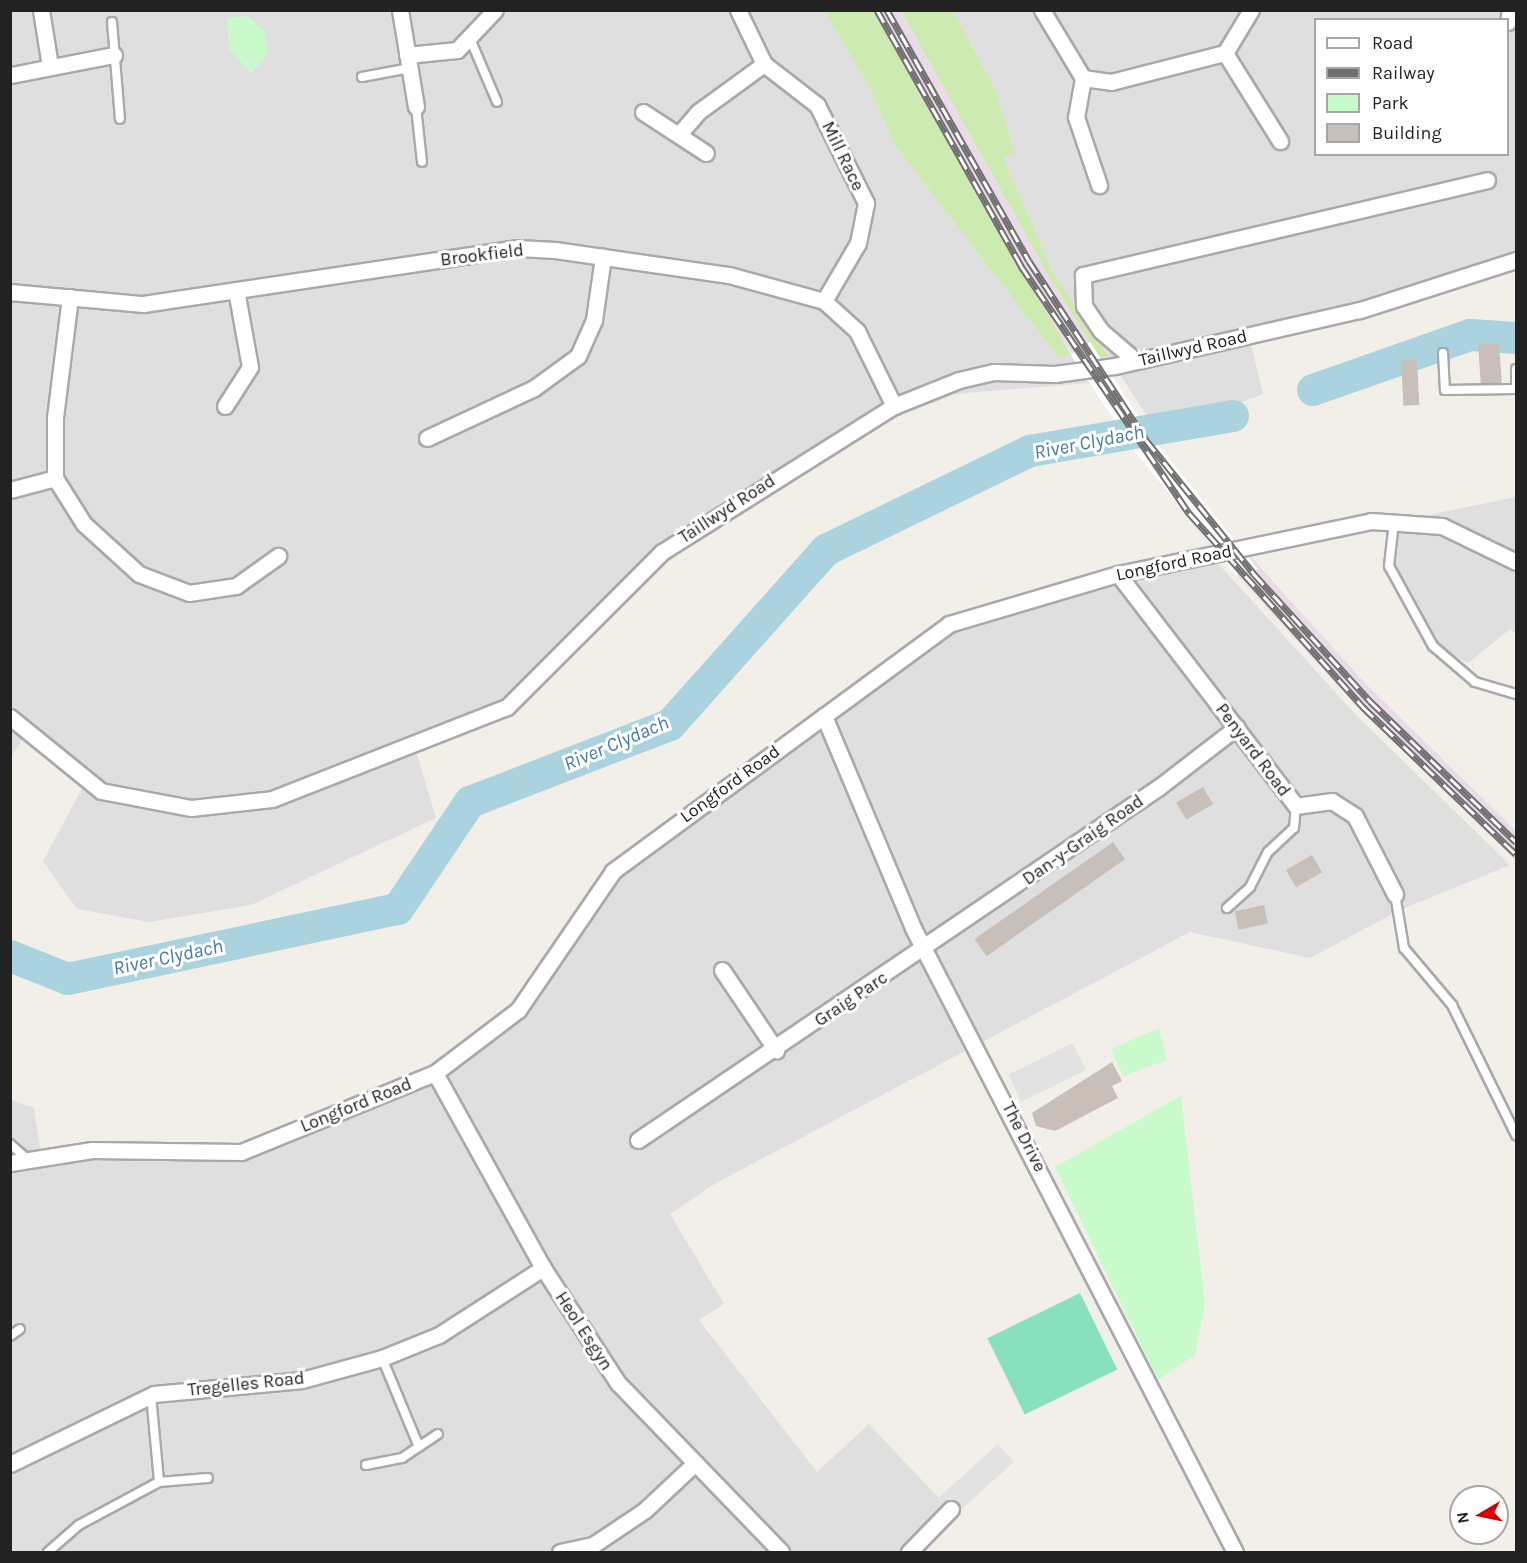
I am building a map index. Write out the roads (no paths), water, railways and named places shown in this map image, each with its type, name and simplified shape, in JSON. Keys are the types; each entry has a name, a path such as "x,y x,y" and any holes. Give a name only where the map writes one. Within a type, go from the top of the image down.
{"street":[{"path":"41,10 50,66"},
{"path":"400,10 416,107"},
{"path":"408,61 457,50 471,41 495,10"},
{"name":"Mill Race","path":"738,10 764,64 817,105 866,203 858,243 824,301"},
{"path":"1042,10 1083,78 1076,117 1098,185"},
{"path":"1083,78 1111,82 1225,53 1251,10"},
{"path":"1225,53 1280,141"},
{"path":"11,75 114,55"},
{"path":"680,133 698,112 764,64"},
{"path":"643,112 680,133 706,153"},
{"path":"1136,362 1101,331 1084,306 1083,275 1487,180"},
{"name":"Brookfield","path":"10,292 143,304 518,248 603,257 729,275 824,301 857,331 894,406"},
{"path":"427,438 534,388 578,356 594,320 603,257"},
{"name":"Taillwyd Road","path":"10,717 101,791 191,808 272,799 507,707 662,552 894,406 958,380 994,372 1055,374 1136,362 1391,302 1516,260"},
{"path":"225,406 250,367 236,290"},
{"path":"70,297 55,417 55,477 84,524 139,574 189,593 236,586 278,556"},
{"path":"10,490 55,477"},
{"name":"Longford Road","path":"10,1163 26,1158 92,1150 241,1152 435,1073 518,1010 612,871 949,624 1118,574 1213,558 1290,534 1394,522 1442,526 1516,562"},
{"name":"Penyard Road","path":"1118,574 1296,807 1332,801 1355,816 1395,894"},
{"name":"The Drive","path":"824,716 926,948 1006,1086 1235,1552"},
{"name":"Dan-y-Graig Road","path":"926,948 1237,727"},
{"name":"Graig Parc","path":"638,1140 926,948"},
{"path":"722,970 776,1050"},
{"name":"Heol Esgyn","path":"435,1073 543,1268 618,1383 781,1552"},
{"name":"Tregelles Road","path":"10,1464 151,1395 302,1380 382,1358 439,1335 543,1268"},
{"path":"560,1552 602,1539 645,1510 695,1463"},
{"path":"909,1552 951,1509"}],"lane":[{"path":"112,22 120,119"},
{"path":"471,41 497,102"},
{"path":"362,77 408,61"},
{"path":"416,107 422,162"},
{"path":"1443,353 1445,390 1516,389 1516,369"},
{"path":"1394,522 1389,566 1433,646 1475,681 1516,694"},
{"path":"1227,908 1250,887 1268,852 1294,828 1296,807"},
{"path":"1395,894 1404,948 1452,1005 1516,1135"},
{"path":"10,1144 26,1158"},
{"path":"10,1336 20,1329"},
{"path":"382,1358 419,1447"},
{"path":"151,1395 159,1482"},
{"path":"366,1465 391,1462 438,1434"},
{"path":"48,1552 79,1526 159,1482 208,1478"}],"waterway":[{"name":"River Clydach","path":"1313,390 1470,335 1516,338"},
{"name":"River Clydach","path":"10,956 68,979 398,909 470,802 670,725 826,550 1030,451 1233,416"}],"railway":[{"path":"877,10 1021,266 1189,513 1363,707 1516,854"},
{"path":"887,10 1029,261 1146,440 1254,574 1370,701 1516,842"}]}
